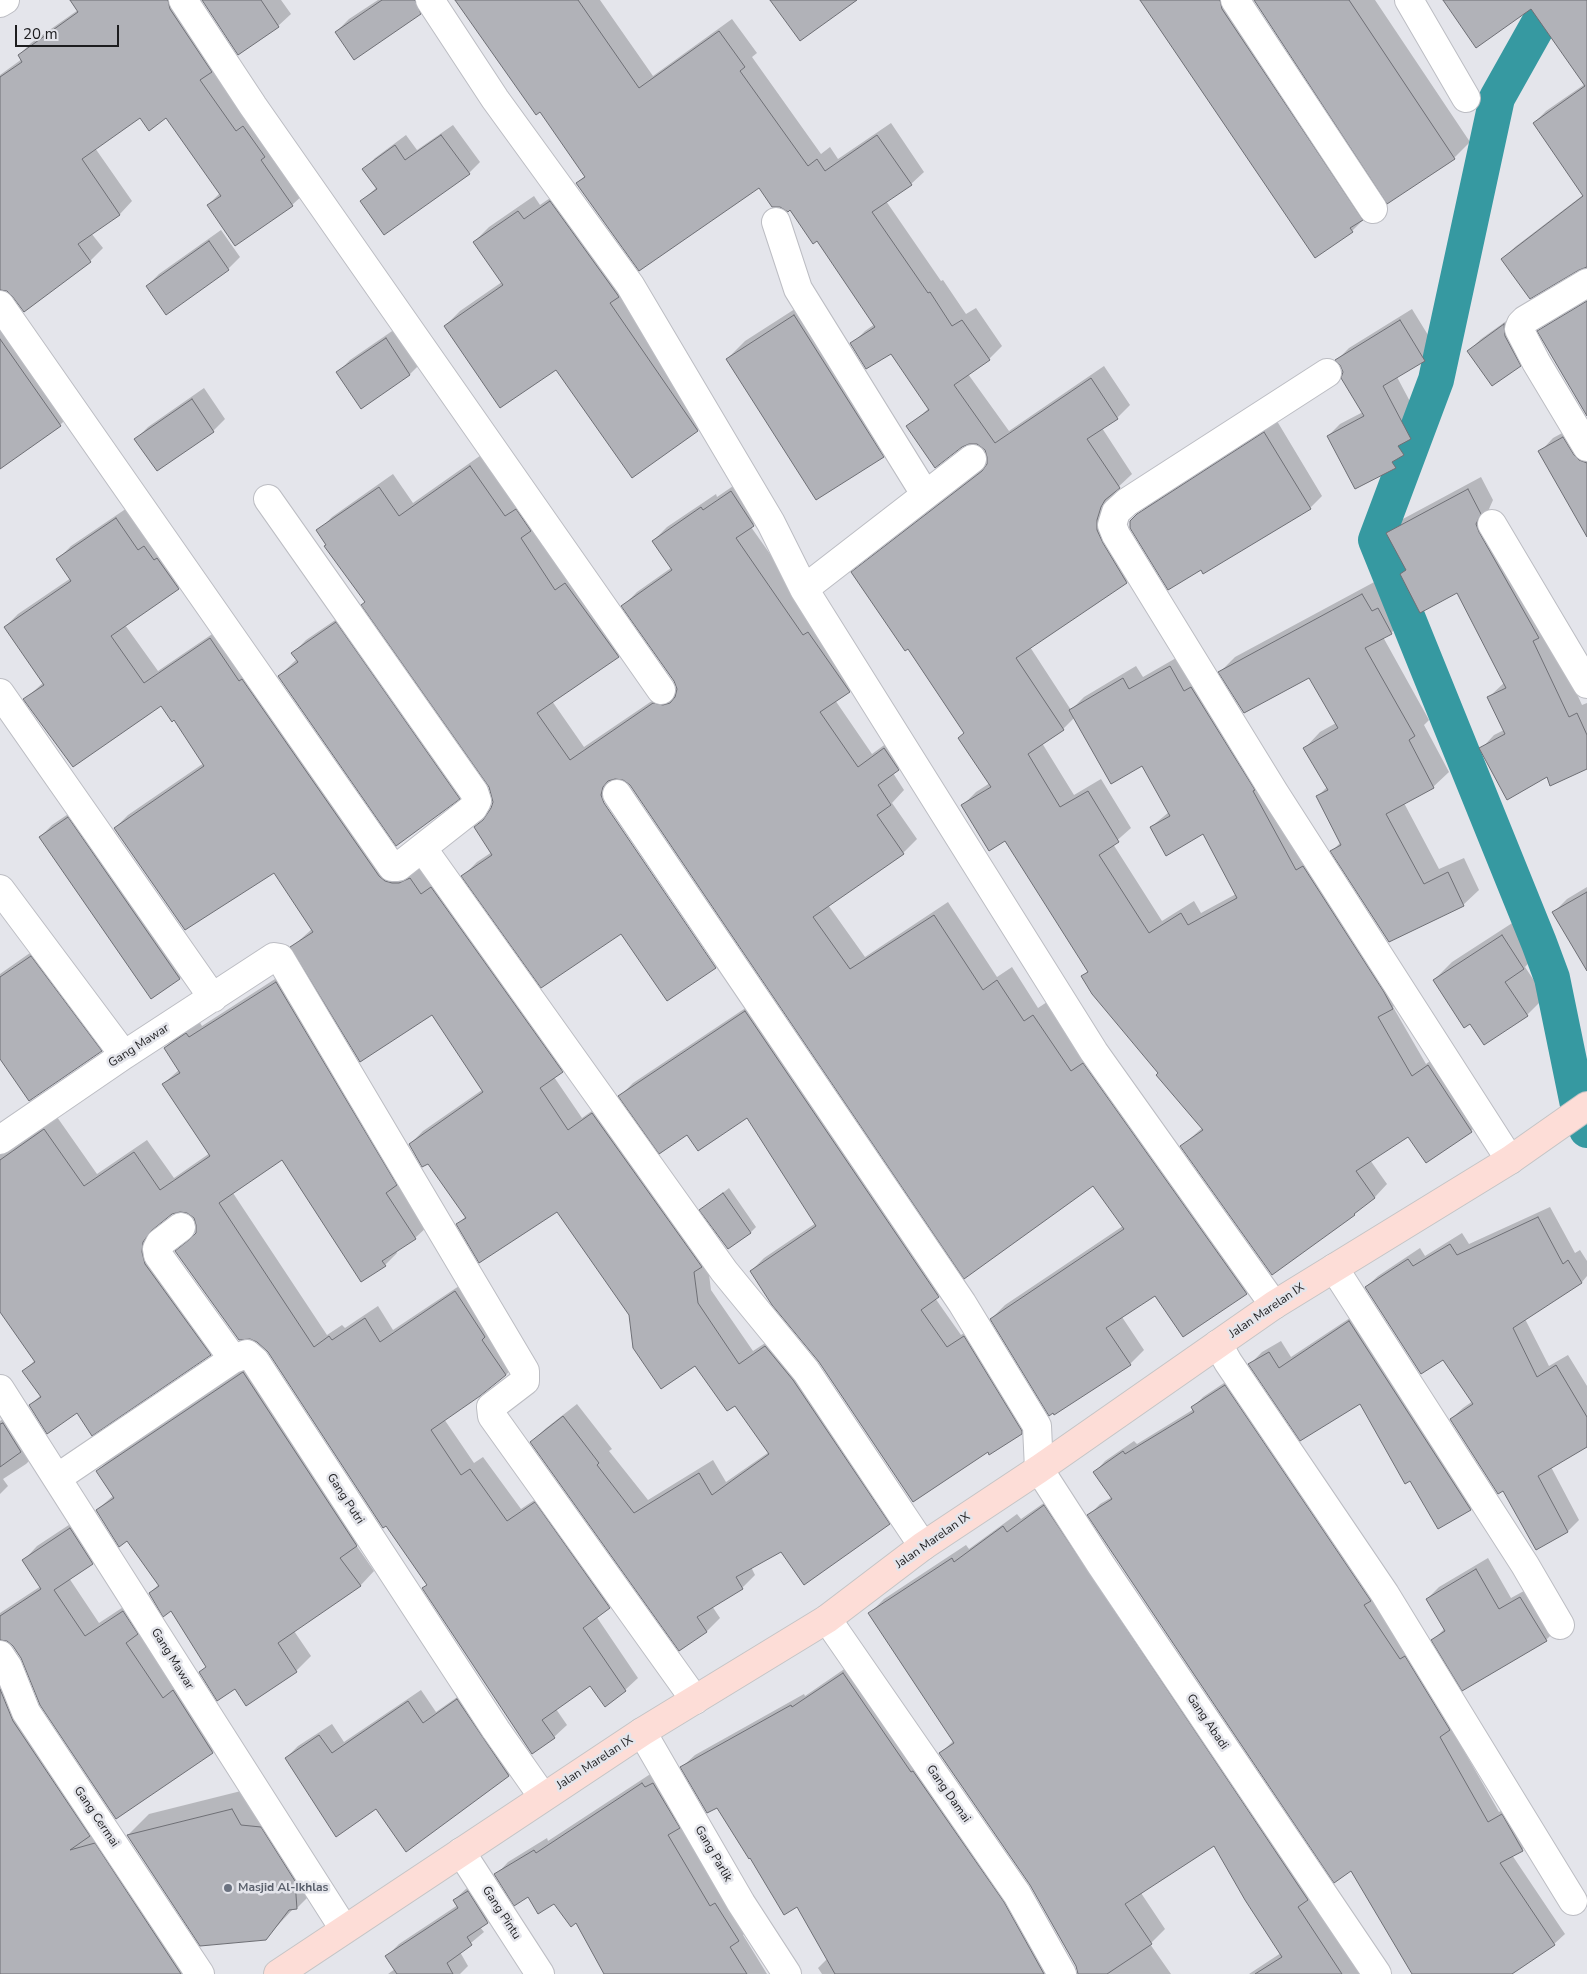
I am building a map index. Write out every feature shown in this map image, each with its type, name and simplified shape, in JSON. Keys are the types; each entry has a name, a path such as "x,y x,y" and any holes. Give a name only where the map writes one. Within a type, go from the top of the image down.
{"main road":[{"name":"Jalan Marelan IX","path":"278,1974 642,1732 827,1619 923,1546 1039,1469 1274,1305 1510,1160 1587,1106"}],"street":[{"path":"0,3 5,0"},
{"path":"183,0 259,114 661,690"},
{"path":"430,0 495,99 630,286 771,523 804,589 1094,1052 1274,1305"},
{"path":"1236,0 1373,209"},
{"path":"1409,0 1466,98"},
{"path":"776,222 798,289 925,494"},
{"path":"1587,283 1525,320 1520,324 1519,329 1536,362 1587,447"},
{"path":"0,305 392,867 398,867 473,808 477,801 474,792 268,499"},
{"path":"1327,373 1127,502 1116,512 1112,525 1116,535 1274,792 1510,1160"},
{"path":"804,589 972,459"},
{"path":"1492,524 1587,684"},
{"path":"0,693 213,998"},
{"path":"617,794 962,1303 1037,1426 1039,1469"},
{"path":"423,848 724,1271 806,1371 923,1546"},
{"path":"0,889 124,1055"},
{"name":"Gang Mawar","path":"0,1140 124,1055 274,957 280,958 525,1371 525,1381 491,1407 492,1416 695,1700"},
{"path":"57,1478 233,1358 158,1255 157,1249 160,1243 181,1227"},
{"path":"1334,1268 1525,1565 1560,1625"},
{"path":"1218,1344 1228,1362 1385,1594 1573,1901"},
{"name":"Gang Putri","path":"233,1358 247,1354 255,1361 496,1730 543,1797"},
{"name":"Gang Mawar","path":"0,1389 344,1929"},
{"name":"Gang Abadi","path":"1039,1469 1101,1565 1377,1974"},
{"name":"Gang Damai","path":"827,1619 1017,1894 1062,1974"},
{"name":"Gang Cermai","path":"0,1654 8,1667 26,1712 200,1974"},
{"name":"Gang Parlik","path":"642,1732 741,1903 787,1974"},
{"name":"Gang Pintu","path":"462,1852 540,1974"}],"building":[{"path":"70,0 168,0 170,9 212,72 200,80 236,131 243,126 265,157 261,160 293,206 235,246 207,205 221,196 166,118 149,131 140,118 82,159 120,215 78,244 91,262 24,312 7,291 0,290 0,77 22,62 18,55 78,12"},
{"path":"202,0 261,0 279,27 238,55"},
{"path":"382,0 415,0 421,14 354,60 335,32"},
{"path":"455,0 578,0 639,88 719,31 745,67 740,71 808,166 817,159 825,171 877,135 912,185 872,212 928,293 930,292 952,326 962,320 990,360 954,385 995,443 1091,378 1118,419 1087,439 1120,488 1105,500 1101,507 1097,520 1097,530 1127,583 1016,658 1064,730 1028,754 1060,807 1088,791 1119,842 1099,855 1149,933 1181,913 1188,925 1237,898 1203,834 1166,856 1150,827 1170,816 1142,766 1111,784 1069,710 1123,678 1129,689 1170,666 1184,691 1191,687 1255,790 1253,791 1296,870 1303,866 1384,992 1393,1009 1378,1017 1412,1076 1428,1065 1472,1132 1426,1163 1408,1137 1356,1171 1375,1198 1355,1215 1272,1275 1180,1146 1203,1130 1156,1075 1158,1073 1092,994 1081,976 1088,972 1005,841 989,851 961,805 991,787 958,738 964,733 908,649 905,651 851,572 982,471 987,464 985,450 977,444 969,444 962,447 935,468 906,426 929,410 891,354 866,369 850,343 875,327 817,241 813,244 790,210 788,212 780,207 772,207 759,188 639,271 576,183 585,177 540,112 536,115"},
{"path":"770,0 857,0 800,41"},
{"path":"1140,0 1220,0 1222,9 1363,220 1350,228 1353,232 1315,258"},
{"path":"1254,0 1349,0 1455,159 1387,204"},
{"path":"1443,0 1587,0 1587,267 1530,299 1501,259 1583,196 1533,123 1585,86 1531,9 1476,48"},
{"path":"441,135 470,174 384,235 360,201 377,189 362,169 395,145 405,160"},
{"path":"550,201 619,297 610,303 698,431 632,478 556,370 500,408 444,326 503,285 473,242 518,211 524,219"},
{"path":"209,241 229,270 166,315 146,286"},
{"path":"1587,301 1587,416 1537,331"},
{"path":"794,315 884,457 816,500 726,359"},
{"path":"1400,320 1425,361 1383,386 1411,439 1398,446 1404,455 1392,462 1396,468 1355,489 1327,436 1364,416 1341,378 1343,372 1335,360"},
{"path":"1504,324 1505,336 1521,366 1492,386 1467,351"},
{"path":"386,338 410,375 361,409 336,372"},
{"path":"0,339 61,426 0,469"},
{"path":"192,399 214,432 157,471 134,439"},
{"path":"1264,432 1311,509 1203,574 1201,570 1168,590 1130,528 1130,521 1137,514"},
{"path":"1563,437 1574,455 1579,460 1587,463 1587,537 1538,451"},
{"path":"470,466 505,516 516,509 531,531 521,538 555,590 565,583 619,657 537,713 570,760 653,703 663,705 670,703 675,697 677,689 674,681 621,606 672,570 652,541 701,507 703,510 731,491 754,526 736,538 803,635 808,632 850,692 820,712 858,767 884,748 899,770 878,785 891,805 877,815 904,854 813,917 850,969 934,915 983,990 997,980 1024,1021 1033,1015 1071,1071 1083,1063 1247,1294 1183,1337 1155,1296 1106,1328 1131,1365 1054,1415 1053,1413 1049,1416 990,1319 1124,1229 1093,1186 964,1279 630,785 623,780 615,779 608,781 603,787 601,795 604,803 716,968 667,1001 621,934 541,988 461,876 492,855 474,827 483,820 491,808 493,802 489,787 361,605 365,602 324,546 326,545 316,530 379,487 399,516"},
{"path":"1468,489 1481,514 1476,524 1479,532 1539,638 1533,641 1569,717 1577,713 1587,735 1587,769 1550,786 1547,777 1507,800 1479,748 1505,734 1487,697 1506,688 1457,593 1420,613 1400,574 1406,570 1386,533"},
{"path":"116,518 138,550 144,546 154,560 157,558 179,589 111,636 144,683 210,638 239,681 242,679 379,876 385,881 392,883 399,883 410,878 421,894 431,887 563,1072 540,1088 568,1130 592,1113 702,1267 694,1272 698,1303 739,1364 765,1346 793,1380 890,1524 804,1585 781,1552 736,1577 743,1589 697,1617 707,1632 679,1651 530,1442 563,1416 599,1463 597,1465 634,1513 699,1473 712,1495 769,1454 735,1406 727,1411 695,1366 661,1389 633,1348 629,1315 557,1212 479,1263 456,1224 466,1218 428,1164 422,1167 409,1144 483,1092 432,1015 360,1062 290,947 313,932 274,873 185,930 114,828 204,766 174,720 172,722 161,706 73,767 23,699 44,685 4,627 71,581 56,559"},
{"path":"1362,594 1372,611 1378,608 1392,634 1365,648 1415,736 1409,740 1434,788 1386,814 1424,884 1448,872 1464,906 1389,942 1330,851 1341,845 1316,796 1328,790 1303,748 1338,728 1309,678 1244,713 1218,672"},
{"path":"336,622 460,799 396,846 278,676 298,662 291,653"},
{"path":"68,817 180,979 151,999 39,837"},
{"path":"1587,892 1587,971 1552,912"},
{"path":"1502,935 1524,969 1505,982 1528,1016 1484,1045 1470,1024 1464,1028 1433,980"},
{"path":"31,956 102,1051 29,1101 0,1059 0,977"},
{"path":"276,982 397,1185 386,1193 416,1239 382,1261 386,1266 361,1282 282,1160 219,1203 314,1347 329,1336 332,1340 365,1318 380,1342 455,1291 485,1337 482,1340 506,1375 480,1396 431,1430 461,1475 470,1469 507,1521 535,1502 610,1608 583,1628 626,1691 605,1707 590,1686 542,1720 555,1738 532,1754 422,1588 427,1585 386,1526 383,1528 268,1352 257,1342 250,1339 239,1340 175,1251 196,1233 194,1218 187,1213 172,1214 151,1231 143,1242 142,1252 145,1264 211,1355 92,1436 77,1413 47,1434 29,1405 41,1397 22,1371 35,1362 0,1312 0,1160 44,1129 84,1186 134,1152 160,1190 210,1156 162,1084 180,1073 164,1048 186,1033 189,1037"},
{"path":"745,1011 939,1297 921,1310 947,1347 964,1336 1022,1431 1022,1434 989,1455 988,1452 913,1502 819,1362 772,1305 750,1271 816,1226 747,1118 698,1151 687,1135 659,1154 618,1096"},
{"path":"723,1193 751,1233 728,1249 699,1210"},
{"path":"1538,1217 1563,1264 1568,1260 1582,1283 1513,1328 1537,1377 1556,1365 1587,1417 1587,1447 1538,1476 1568,1532 1536,1550 1503,1491 1498,1494 1450,1419 1473,1404 1443,1360 1421,1374 1365,1287 1408,1259 1413,1266 1450,1244 1457,1255"},
{"path":"1349,1321 1471,1510 1438,1529 1410,1481 1405,1484 1360,1404 1300,1441 1248,1364 1269,1352 1279,1368"},
{"path":"243,1372 357,1546 340,1558 361,1586 278,1643 297,1672 246,1706 235,1689 217,1701 199,1672 206,1667 171,1611 163,1617 149,1593 159,1586 127,1541 119,1547 96,1510 114,1498 96,1471"},
{"path":"1225,1385 1371,1601 1364,1605 1400,1659 1405,1656 1450,1730 1440,1737 1488,1822 1502,1814 1523,1851 1500,1863 1555,1945 1512,1974 1412,1974 1351,1871 1334,1883 1087,1515 1112,1499 1093,1472 1123,1451 1125,1454 1194,1412 1191,1407"},
{"path":"3,1423 21,1452 0,1467 0,1424"},
{"path":"1044,1505 1308,1900 1298,1907 1342,1974 1255,1974 1282,1957 1245,1900 1214,1846 1125,1904 1152,1944 1107,1974 1078,1974 1076,1966 1030,1885 939,1753 954,1743 868,1613 952,1558 954,1562 1003,1526 1007,1532"},
{"path":"70,1528 93,1564 54,1590 85,1636 123,1611 138,1634 126,1643 163,1698 173,1690 213,1753 116,1819 40,1705 21,1658 13,1646 7,1641 0,1640 0,1616 41,1589 22,1560"},
{"path":"1476,1569 1499,1609 1520,1597 1547,1641 1462,1691 1431,1640 1445,1631 1426,1599"},
{"path":"843,1673 1004,1902 1044,1974 835,1974 797,1907 784,1915 717,1808 707,1813 680,1767 791,1705 792,1707"},
{"path":"0,1689 13,1721 90,1836 70,1850 95,1843 181,1974 0,1974"},
{"path":"457,1699 509,1776 406,1852 376,1809 336,1837 285,1758 319,1735 332,1753 408,1701 423,1723"},
{"path":"642,1783 645,1787 653,1783 680,1828 668,1835 710,1906 715,1903 739,1941 730,1947 747,1974 604,1974 576,1923 571,1927 554,1904 538,1914 528,1897 514,1906 494,1874 534,1850 536,1853"},
{"name":"Masjid Al-Ikhlas","path":"232,1809 241,1825 261,1827 295,1881 297,1909 289,1910 266,1940 200,1946 127,1835"},
{"path":"468,1891 488,1923 467,1937 472,1945 447,1963 453,1974 397,1974 385,1956 458,1908 453,1900"}],"waterway":[{"path":"1552,0 1497,98 1436,380 1376,540 1552,978 1578,1105 1587,1130"}],"place":[{"name":"Masjid Al-Ikhlas","path":"228,1888"}]}
